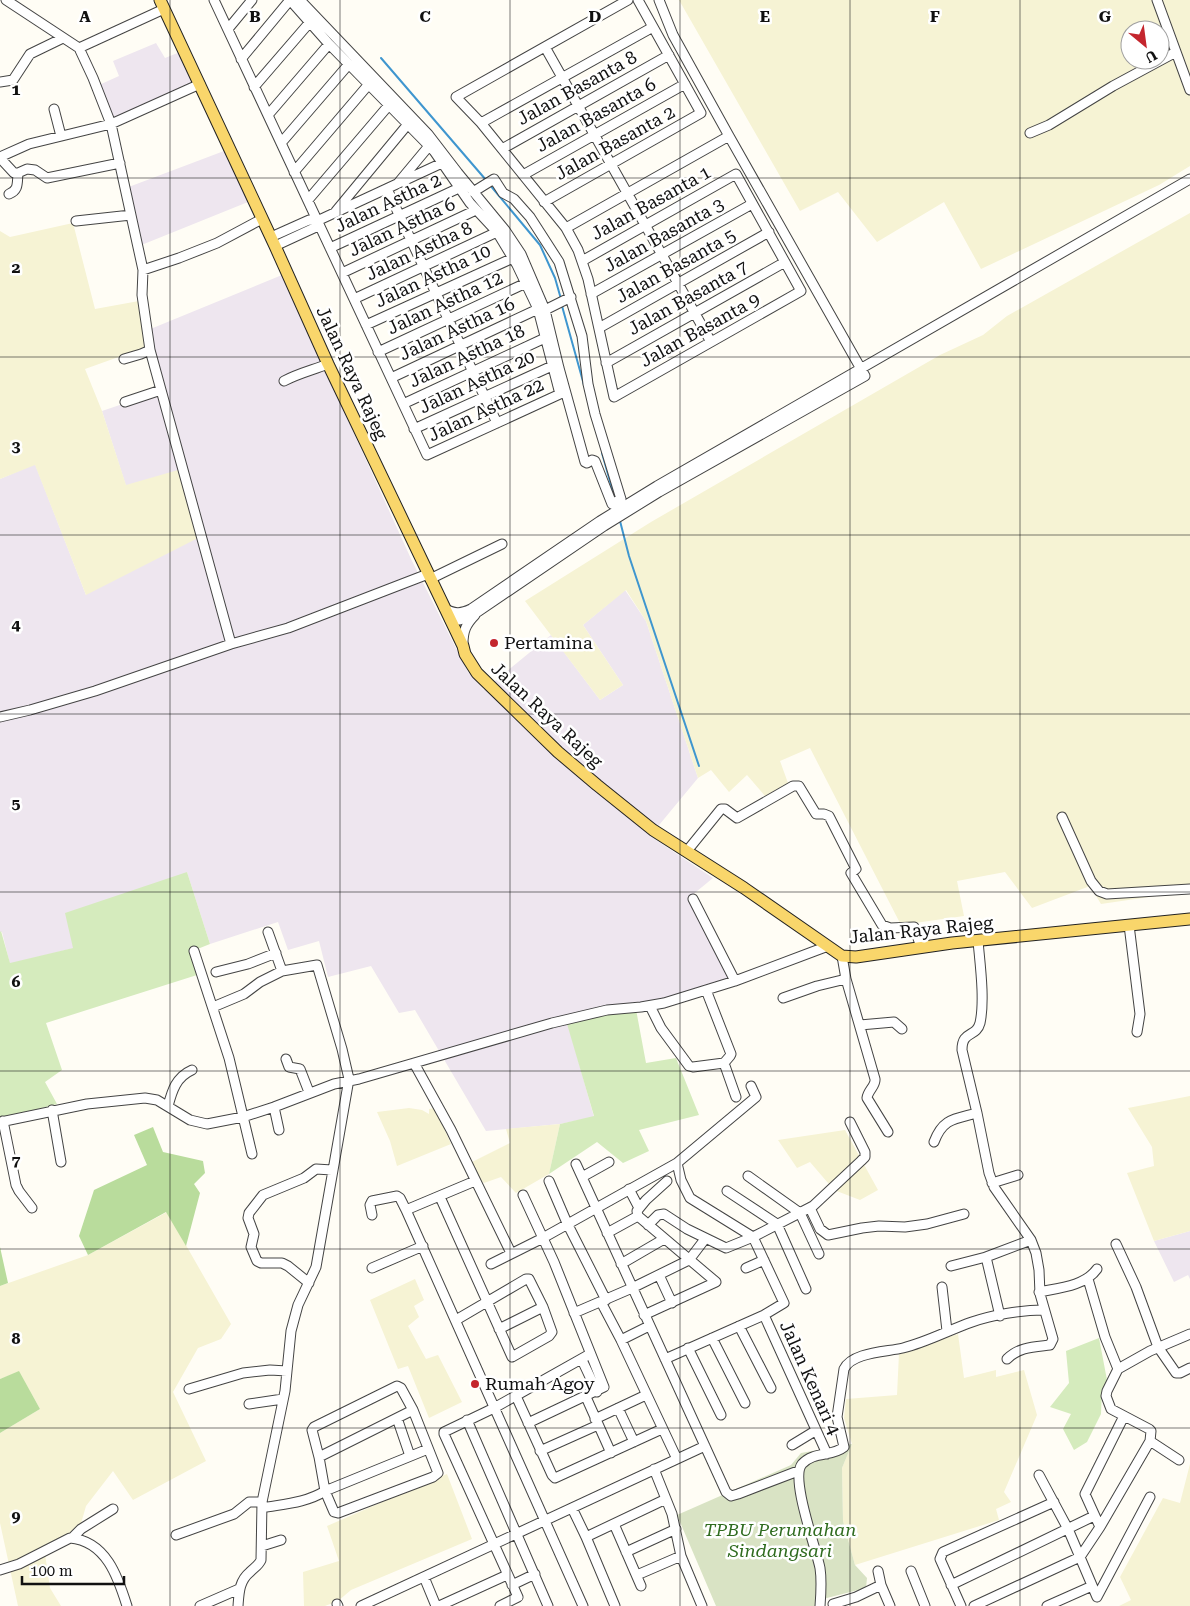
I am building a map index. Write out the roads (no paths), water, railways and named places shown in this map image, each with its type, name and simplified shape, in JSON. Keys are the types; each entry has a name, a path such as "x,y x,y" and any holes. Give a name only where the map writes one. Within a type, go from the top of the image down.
{"main road":[{"name":"Jalan Raya Rajeg","path":"162,5 328,364 463,646 465,654 477,673 558,752 654,830 744,888 842,956 1190,919"}],"street":[{"path":"8,0 79,48 111,124 143,270 142,295 150,350 231,644"},
{"path":"214,0 414,429"},
{"path":"228,29 252,0"},
{"path":"241,59 290,0 329,44 429,146 476,210 498,232 542,309 545,338 552,366"},
{"path":"300,0 428,134 474,192 505,230 521,254 542,309 584,459 587,463 592,460 595,462 611,504 616,502 621,499 595,414 588,384 582,336 565,300 559,262 530,217 514,199 503,193 494,179 474,192"},
{"path":"606,363 582,261 566,228 481,123 456,97 628,0"},
{"path":"638,0 685,84"},
{"path":"450,620 460,620 476,613 604,526 659,492 865,376 729,136 674,35 659,0"},
{"path":"1157,0 1190,90"},
{"path":"79,48 162,5"},
{"path":"254,87 310,22"},
{"path":"481,123 653,27"},
{"path":"0,82 12,80 30,54 63,38"},
{"path":"268,115 329,44"},
{"path":"545,47 711,342"},
{"path":"1030,133 1049,125 1113,86 1176,52"},
{"name":"Jalan Basanta 8","path":"502,149 669,55"},
{"path":"281,144 349,64"},
{"path":"18,173 10,169 0,158 18,148 111,124 200,84"},
{"path":"294,172 369,84"},
{"name":"Jalan Basanta 2","path":"544,202 701,113 685,84"},
{"name":"Jalan Basanta 6","path":"523,175 685,84"},
{"path":"308,200 389,105"},
{"path":"54,109 61,136"},
{"path":"335,213 408,124"},
{"path":"566,228 729,136"},
{"path":"397,184 429,146"},
{"path":"18,173 27,169 35,170 50,178 120,163"},
{"path":"273,242 314,228 317,221 442,163"},
{"path":"9,194 17,188 18,173"},
{"name":"Jalan Basanta 1","path":"582,261 736,174 752,204"},
{"path":"444,608 453,613 463,613 472,609 600,521 724,446 1190,179"},
{"name":"Jalan Astha 2","path":"330,248 459,188"},
{"path":"387,189 496,423"},
{"path":"752,204 785,262"},
{"name":"Jalan Basanta 3","path":"591,294 752,204"},
{"name":"Jalan Astha 6","path":"342,274 476,210"},
{"path":"76,221 131,214"},
{"path":"143,270 217,243 262,219"},
{"name":"Jalan Astha 8","path":"354,299 498,232"},
{"name":"Jalan Basanta 5","path":"599,328 769,232"},
{"name":"Jalan Astha 10","path":"366,325 513,258"},
{"name":"Jalan Basanta 9","path":"606,363 614,397 802,291 785,262"},
{"name":"Jalan Basanta 7","path":"606,363 785,262"},
{"name":"Jalan Astha 12","path":"378,352 526,283"},
{"name":"Jalan Astha 16","path":"390,378 460,345 565,300"},
{"name":"Jalan Astha 18","path":"403,404 545,338"},
{"path":"124,358 150,350"},
{"path":"284,381 299,373 328,364"},
{"name":"Jalan Astha 22","path":"414,429 427,455 560,394 552,366"},
{"name":"Jalan Astha 20","path":"414,429 552,366"},
{"path":"125,402 161,390"},
{"path":"0,717 95,691 231,644 288,628 429,576 502,544"},
{"path":"463,646 463,632 476,613"},
{"path":"687,851 721,809 725,809 737,818 793,786 799,786 816,814 829,816 856,869 851,873 880,923 890,928 914,927 921,948"},
{"path":"1062,816 1091,882 1099,891 1107,894 1190,889"},
{"path":"693,899 735,981"},
{"path":"1129,925 1140,1014 1137,1032"},
{"path":"268,932 282,971"},
{"path":"978,941 982,982 980,1024 977,1030 964,1038 962,1050 977,1113 988,1173 992,1183 1031,1240 1036,1252 1043,1310 1053,1339 1053,1343 1050,1345 1030,1347 1014,1352 1007,1359"},
{"path":"32,1208 16,1185 2,1121 87,1104 145,1098 153,1098 190,1120 206,1124 242,1117 274,1108 309,1092 334,1084 349,1082 414,1064 552,1023 607,1010 664,1003 735,981 828,946"},
{"path":"194,950 229,1058 252,1154"},
{"path":"216,972 248,964 276,953"},
{"path":"842,956 846,979 876,1082 868,1093 867,1098 888,1132"},
{"path":"213,1008 244,994 260,982 282,971 314,965 318,966 342,1049 349,1082 316,1267 294,1316 283,1400 262,1505 261,1562 247,1574 239,1589 238,1606"},
{"path":"783,998 846,979"},
{"path":"650,1006 661,1028 689,1066 724,1063 731,1054 706,990"},
{"path":"860,1025 894,1022 902,1029"},
{"path":"286,1059 290,1067 300,1069 309,1092"},
{"path":"724,1063 736,1097"},
{"path":"414,1064 451,1130 512,1253"},
{"path":"168,1106 174,1087 181,1077 192,1070"},
{"path":"491,1264 677,1163 756,1097 751,1086"},
{"path":"274,1108 279,1130"},
{"path":"52,1110 61,1162"},
{"path":"934,1142 939,1130 951,1120 977,1113"},
{"path":"648,1225 658,1215 664,1214 705,1239 726,1248 800,1214 819,1201 865,1156 865,1152 850,1122"},
{"path":"582,1177 609,1162"},
{"path":"665,1359 764,1315 784,1303 753,1237 690,1198 681,1180 677,1163"},
{"path":"576,1164 726,1492 731,1496 798,1471"},
{"path":"309,1283 282,1263 260,1263 257,1261 251,1248 254,1234 248,1218 249,1213 263,1195 304,1178 316,1169 332,1170"},
{"path":"992,1183 1018,1174"},
{"path":"748,1176 800,1214 820,1254"},
{"path":"406,1210 440,1199 475,1181"},
{"path":"549,1181 676,1459"},
{"path":"607,1233 638,1212 667,1181"},
{"path":"629,1189 638,1212 648,1225 716,1282 644,1315"},
{"path":"727,1192 777,1224 806,1289"},
{"path":"372,1215 370,1205 372,1201 397,1196 400,1198 582,1606"},
{"path":"522,1196 554,1262 574,1314 586,1338 601,1389"},
{"path":"440,1199 486,1303 510,1354 514,1356 551,1334 543,1307 530,1280 526,1279 486,1303 456,1320"},
{"path":"810,1208 820,1229 828,1235 871,1227 905,1227 928,1224 964,1214"},
{"path":"621,1264 664,1239"},
{"path":"574,1314 689,1260 705,1239"},
{"path":"951,1266 986,1257 1031,1240"},
{"path":"1116,1244 1143,1303 1158,1347 1176,1373 1190,1368"},
{"path":"372,1268 422,1246"},
{"path":"986,1257 1000,1316"},
{"path":"746,1268 764,1260"},
{"path":"1040,1292 1088,1279 1097,1269"},
{"path":"658,1276 672,1302"},
{"path":"1088,1279 1105,1337 1118,1368"},
{"path":"942,1287 947,1331"},
{"path":"499,1329 543,1307"},
{"path":"820,1606 822,1586 820,1569 806,1518 798,1471 808,1458 827,1454 844,1447 836,1417 846,1364 853,1359 904,1348 973,1322 1024,1310 1043,1310"},
{"name":"Jalan Kenari 4","path":"764,1315 827,1454"},
{"path":"621,1340 649,1326"},
{"path":"739,1326 770,1388"},
{"path":"974,1606 1080,1556 1100,1527 1150,1440 1151,1431 1149,1429 1111,1409 1106,1391 1118,1368 1158,1347 1190,1334"},
{"path":"712,1338 745,1403"},
{"path":"688,1348 721,1415"},
{"path":"500,1606 520,1602 444,1434 446,1429 494,1408 590,1354"},
{"path":"582,1360 601,1389"},
{"path":"189,1389 242,1373 270,1370 287,1371"},
{"path":"398,1386 413,1410 438,1472 433,1477 336,1513 332,1510 325,1491 319,1457 312,1434 314,1427 398,1386"},
{"path":"528,1423 601,1389"},
{"path":"540,1451 596,1422 618,1408 646,1395"},
{"path":"516,1396 552,1475 558,1478 662,1429"},
{"path":"586,1396 611,1453"},
{"path":"249,1404 283,1400"},
{"path":"618,1408 634,1442"},
{"path":"319,1457 413,1410"},
{"path":"1100,1527 1085,1494 1124,1416"},
{"path":"398,1418 410,1456"},
{"path":"467,1420 548,1606"},
{"path":"792,1445 816,1431"},
{"path":"1150,1440 1179,1460"},
{"path":"360,1606 705,1446"},
{"path":"176,1535 234,1514 249,1502 262,1505 313,1498 325,1491 428,1449"},
{"path":"654,1469 676,1530 681,1556 702,1606"},
{"path":"1039,1475 1068,1529 1097,1597 1150,1497"},
{"path":"586,1537 666,1499"},
{"path":"961,1606 940,1559 943,1552 1054,1502"},
{"path":"572,1508 615,1606"},
{"path":"0,1570 19,1564 72,1538 81,1529 113,1509"},
{"path":"951,1585 1094,1516"},
{"path":"614,1524 641,1586"},
{"path":"626,1552 676,1530"},
{"path":"72,1538 87,1543 100,1551 105,1557 119,1580 127,1606"},
{"path":"262,1546 281,1540"},
{"path":"637,1575 681,1556"},
{"path":"910,1571 925,1606"},
{"path":"878,1572 890,1606"},
{"path":"512,1585 535,1574"},
{"path":"424,1577 438,1606 507,1575"},
{"path":"833,1604 856,1597 881,1585"},
{"path":"1047,1606 1092,1586"},
{"path":"200,1606 239,1589"},
{"path":"856,1597 860,1606"}],"waterway":[{"path":"381,58 486,180"},
{"path":"490,185 540,245 555,278 561,299"},
{"path":"562,306 584,385"},
{"path":"602,453 615,499"},
{"path":"620,521 629,556 699,766"}],"place":[{"name":"Pertamina","path":"494,643"},
{"name":"Rumah Agoy","path":"475,1384"}],"park label":[{"name":"TPBU Perumahan Sindangsari","path":"780,1540"}]}
